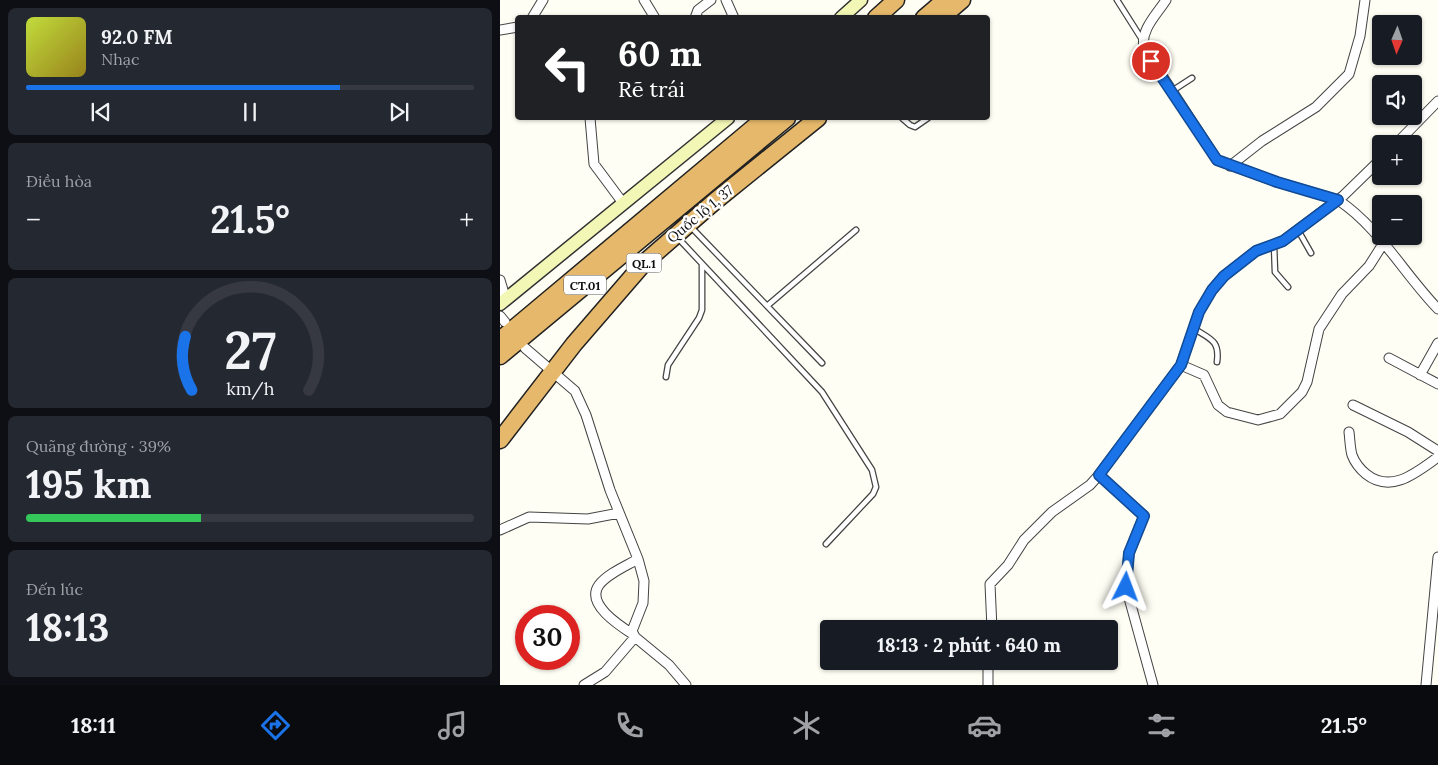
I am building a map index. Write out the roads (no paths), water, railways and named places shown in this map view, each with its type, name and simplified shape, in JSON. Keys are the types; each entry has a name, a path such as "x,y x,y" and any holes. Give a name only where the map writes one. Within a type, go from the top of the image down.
{"highway":[{"path":"879,15 896,0"},
{"path":"928,15 945,0"},
{"path":"944,15 962,0"},
{"name":"CT.01","path":"500,340 763,120"},
{"name":"CT.01","path":"500,356 785,120"},
{"name":"Quốc lộ 1, 37","path":"500,440 552,371 624,283 682,230 816,120"}],"street":[{"path":"534,15 543,0"},
{"path":"644,0 651,15"},
{"path":"696,15 698,10 711,0"},
{"path":"726,0 733,15"},
{"path":"844,15 861,0"},
{"path":"1166,0 1145,32 1143,41 1151,61 1217,160 1230,166 1338,200 1372,232"},
{"path":"1230,166 1262,141 1316,107 1349,74 1360,36 1365,0"},
{"path":"500,30 515,28"},
{"path":"1405,135 1438,101"},
{"path":"590,120 594,164 623,203"},
{"path":"503,302 726,120"},
{"path":"992,620 990,591 993,580 1004,571 1024,540 1052,512 1090,485 1099,475 1181,365 1204,302 1224,276 1256,251 1274,245 1298,230 1338,200 1372,168"},
{"path":"1181,365 1204,375 1218,405 1227,412 1258,420 1280,414 1302,392 1307,382 1319,329 1342,294 1369,266 1381,245"},
{"path":"1383,245 1438,309"},
{"path":"500,280 503,302"},
{"path":"1420,375 1438,343"},
{"path":"525,348 568,384 580,399 619,513 638,559 645,594 633,627 634,636 608,669 584,685"},
{"path":"1389,358 1438,384"},
{"path":"1353,405 1408,432 1438,451"},
{"path":"1349,432 1352,456 1360,469 1380,482 1394,482 1410,477 1438,457"},
{"path":"1099,475 1144,516 1129,553 1126,587 1153,685"},
{"path":"500,530 529,517 588,519 619,513"},
{"path":"1426,685 1438,557"},
{"path":"638,559 602,582 595,593 596,599 615,622 669,665 686,685"},
{"path":"988,670 988,685"}],"lane":[{"path":"1117,0 1143,41"},
{"path":"1172,92 1192,78"},
{"path":"904,120 915,127 925,120"},
{"path":"682,230 702,265 822,392 872,470 876,486 873,494 826,544"},
{"path":"682,230 767,306 822,363"},
{"path":"767,306 856,230"},
{"path":"1298,230 1311,253"},
{"path":"1274,245 1276,272 1288,287"},
{"path":"666,377 668,365 699,318 702,310 702,265"},
{"path":"1193,328 1216,344 1219,350 1217,362"}]}
